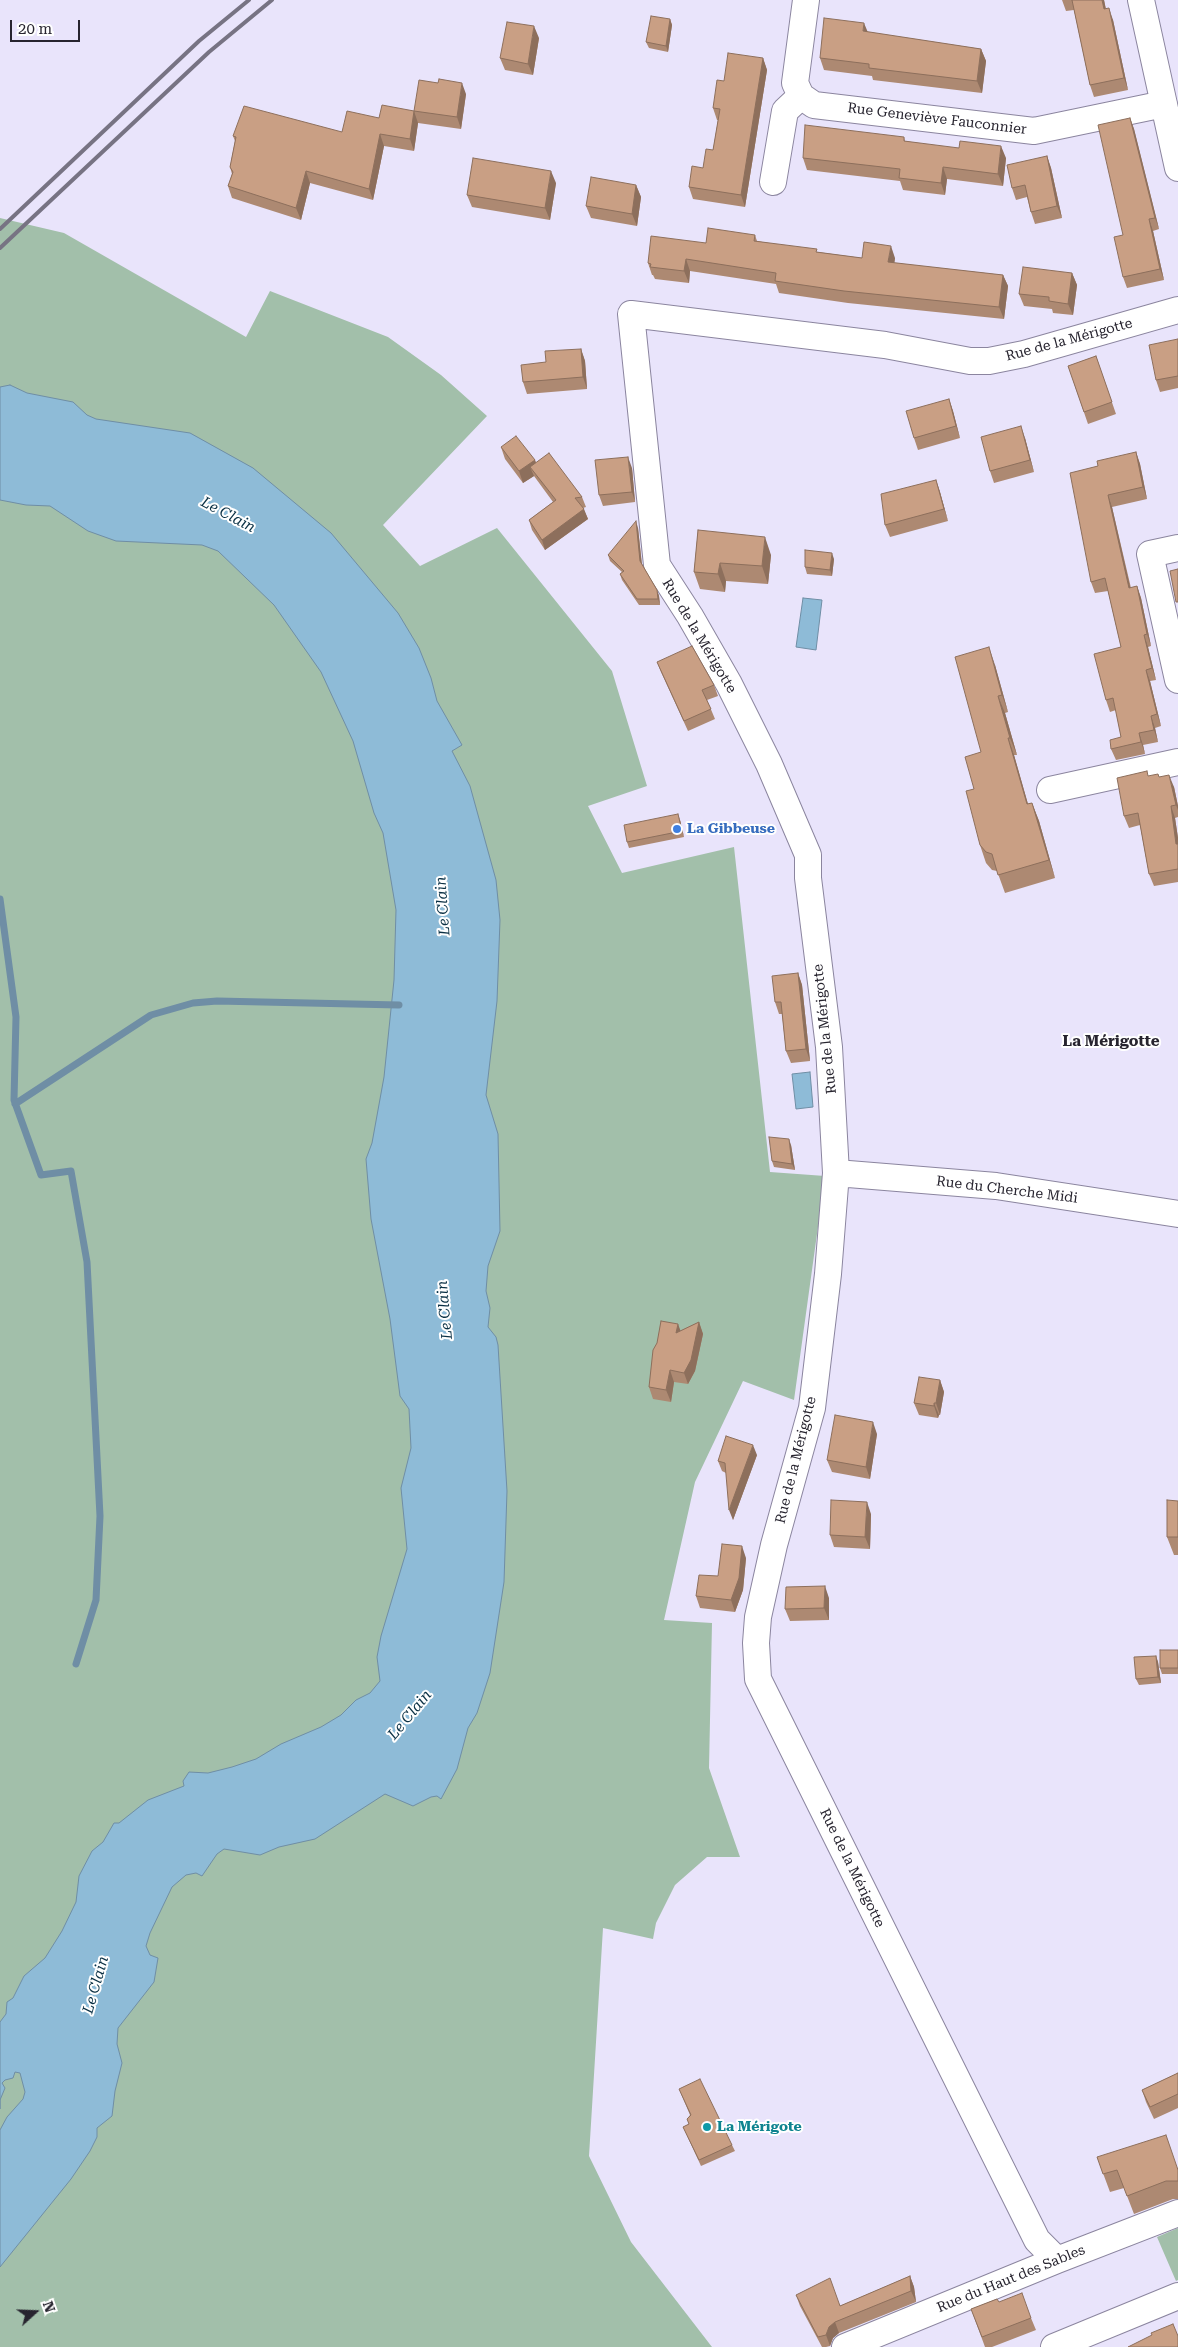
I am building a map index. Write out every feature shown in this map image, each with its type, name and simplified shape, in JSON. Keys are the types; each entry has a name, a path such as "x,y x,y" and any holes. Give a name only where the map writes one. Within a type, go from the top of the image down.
{"street":[{"path":"773,182 785,111 801,96 797,91 795,75 806,0"},
{"path":"1141,0 1178,168"},
{"name":"Rue Geneviève Fauconnier","path":"801,96 814,105 1034,131 1164,104"},
{"name":"Rue de la Mérigotte","path":"1057,2260 1037,2240 758,1679 756,1643 758,1617 774,1545 812,1408 828,1274 836,1173 829,1048 808,878 808,855 769,764 729,684 690,616 657,565 631,314 884,345 970,361 989,361 1024,354 1178,310"},
{"path":"1178,548 1150,554 1178,680"},
{"path":"1050,790 1178,762"},
{"name":"Rue du Cherche Midi","path":"836,1173 996,1186 1178,1214"},
{"name":"Rue du Haut des Sables","path":"845,2347 1057,2260 1178,2213"},
{"path":"1054,2347 1178,2296"}],"green space":[{"path":"0,218 64,233 246,337 270,291 388,337 441,375 487,416 383,525 420,566 497,528 612,671 647,786 588,806 622,873 734,847 770,1172 825,1176 794,1400 743,1381 695,1482 664,1620 712,1623 709,1768 740,1857 707,1857 675,1885 656,1923 653,1939 603,1928 589,2156 631,2242 712,2347 0,2347"},
{"path":"1178,2228 1178,2280 1176,2281 1157,2237"}],"water":[{"name":"Le Clain","path":"10,385 27,393 73,402 87,415 96,419 190,433 253,468 331,533 398,613 419,648 431,678 437,701 462,745 452,751 470,786 496,880 500,920 497,1001 486,1095 498,1134 500,1231 488,1266 486,1291 490,1308 488,1327 496,1337 498,1345 507,1491 504,1582 490,1673 477,1713 468,1728 457,1769 441,1799 437,1796 431,1797 413,1806 385,1794 315,1839 279,1847 260,1855 224,1849 217,1854 202,1876 196,1873 186,1875 172,1887 150,1933 146,1946 150,1955 158,1958 154,1982 118,2028 117,2044 122,2063 115,2091 112,2116 97,2128 97,2137 90,2151 71,2179 0,2267 0,2130 7,2117 23,2099 25,2092 20,2073 15,2072 13,2078 2,2083 5,2088 0,2100 0,2022 6,2014 7,2002 13,1998 24,1976 45,1958 62,1931 76,1902 79,1876 92,1851 103,1842 114,1823 119,1823 148,1800 184,1786 183,1781 189,1772 208,1773 256,1759 281,1744 321,1727 341,1715 356,1700 370,1693 380,1681 377,1657 381,1636 407,1549 401,1488 411,1448 409,1409 400,1396 390,1319 371,1219 366,1159 372,1143 384,1077 394,980 396,910 383,833 374,813 353,741 321,672 274,605 218,551 202,545 116,541 88,531 50,506 26,505 0,500 0,387"},
{"path":"803,598 822,600 816,650 796,647"},
{"path":"810,1072 813,1107 796,1109 792,1074"}],"building":[{"path":"1072,0 1102,0 1104,9 1109,8 1124,78 1090,85"},
{"path":"651,16 670,19 666,46 646,42"},
{"path":"824,18 864,23 863,31 981,49 977,81 869,68 869,64 820,58"},
{"path":"507,22 534,26 528,64 500,58"},
{"path":"728,53 763,58 741,195 689,187 692,166 703,168 706,149 713,150 720,109 713,108 717,80 724,81"},
{"path":"439,79 462,83 457,117 414,111 419,80 438,83"},
{"path":"382,105 414,111 410,139 380,134 369,189 306,171 296,208 228,186 233,172 230,167 236,137 233,136 244,106 342,132 347,111 379,118"},
{"path":"1130,118 1155,218 1149,219 1160,269 1123,277 1114,237 1123,235 1098,125"},
{"path":"805,125 904,137 904,141 959,148 960,141 1001,146 998,174 943,167 941,183 899,178 900,169 803,158"},
{"path":"1047,156 1057,206 1031,212 1025,185 1012,188 1007,165"},
{"path":"473,158 551,171 545,208 467,195"},
{"path":"591,177 636,185 632,214 586,206"},
{"path":"708,228 755,235 754,241 817,249 816,252 862,258 864,242 891,246 888,262 1003,275 999,307 844,291 775,281 776,273 686,259 684,271 650,267 651,264 648,263 651,236 706,243"},
{"path":"1023,267 1072,273 1068,304 1049,301 1049,297 1019,294"},
{"path":"1178,339 1178,376 1156,380 1149,345"},
{"path":"581,349 583,377 523,382 521,365 546,362 545,351"},
{"path":"1096,356 1112,402 1084,412 1068,366"},
{"path":"949,399 956,426 914,438 906,411"},
{"path":"1021,426 1030,460 990,471 981,437"},
{"path":"516,436 535,460 519,471 501,447"},
{"path":"1136,452 1143,487 1108,495 1129,588 1137,586 1147,634 1144,635 1152,668 1146,670 1157,714 1151,716 1154,730 1139,733 1141,742 1111,749 1110,740 1121,737 1113,698 1106,700 1094,654 1121,647 1105,578 1091,582 1070,473 1098,466 1097,461"},
{"path":"549,453 582,497 575,498 584,509 542,540 529,520 556,500 530,467"},
{"path":"628,457 632,492 599,495 595,460"},
{"path":"936,480 944,509 885,525 881,494"},
{"path":"636,521 640,561 657,590 658,599 637,599 620,574 624,571 608,555"},
{"path":"698,530 765,537 762,566 720,563 718,574 694,572"},
{"path":"805,550 832,553 830,570 805,567"},
{"path":"1178,569 1178,602 1176,602 1170,571"},
{"path":"692,646 714,685 702,690 711,709 684,721 657,662"},
{"path":"989,647 1002,695 998,696 1010,738 1008,738 1027,804 1032,803 1049,860 998,875 992,854 986,852 980,845 966,791 974,789 965,757 981,752 955,657"},
{"path":"1147,771 1148,776 1158,774 1159,777 1169,775 1176,805 1171,806 1176,844 1178,844 1178,869 1149,874 1138,813 1124,816 1117,778"},
{"path":"678,814 682,831 627,842 624,825"},
{"path":"798,973 806,1049 786,1051 781,1002 775,1002 772,976"},
{"path":"769,1137 789,1139 792,1164 772,1161"},
{"path":"661,1321 678,1324 676,1333 699,1322 691,1360 684,1373 670,1370 666,1390 649,1387 653,1350 657,1343"},
{"path":"919,1377 940,1380 934,1406 914,1403"},
{"path":"835,1415 873,1422 866,1467 827,1460"},
{"path":"726,1436 753,1445 729,1510 725,1463 718,1461"},
{"path":"831,1500 867,1502 865,1537 830,1535"},
{"path":"1167,1500 1178,1501 1178,1537 1167,1537"},
{"path":"722,1544 742,1546 739,1578 731,1600 696,1596 699,1575 718,1576"},
{"path":"825,1586 824,1608 785,1609 786,1587"},
{"path":"1160,1650 1178,1650 1178,1668 1160,1668"},
{"path":"1156,1656 1158,1677 1136,1679 1134,1657"},
{"path":"1178,2073 1178,2094 1150,2107 1142,2090"},
{"name":"La Mérigote","path":"700,2079 732,2145 699,2160 683,2127 689,2124 687,2119 691,2115 679,2089"},
{"path":"1166,2135 1178,2170 1178,2181 1166,2181 1127,2196 1117,2170 1103,2174 1097,2157"},
{"path":"910,2276 911,2291 835,2322 829,2327 826,2335 818,2337 796,2295 830,2278 840,2306"},
{"path":"1022,2293 1031,2318 982,2337 971,2309 997,2299 999,2302"},
{"path":"1173,2324 1178,2336 1178,2347 1128,2347 1152,2335 1151,2333"}],"waterway":[{"path":"0,899 16,1017 14,1100 41,1175 71,1171 87,1262 100,1516 96,1600 76,1664"},
{"path":"15,1104 151,1015 193,1003 217,1001 399,1005"}],"railway":[{"path":"0,229 199,41 249,0"},
{"path":"0,248 209,52 272,0"}],"place":[{"name":"La Gibbeuse","path":"677,829"},
{"name":"La Mérigote","path":"707,2127"}],"district":[{"name":"La Mérigotte","path":"1111,1042"}]}
